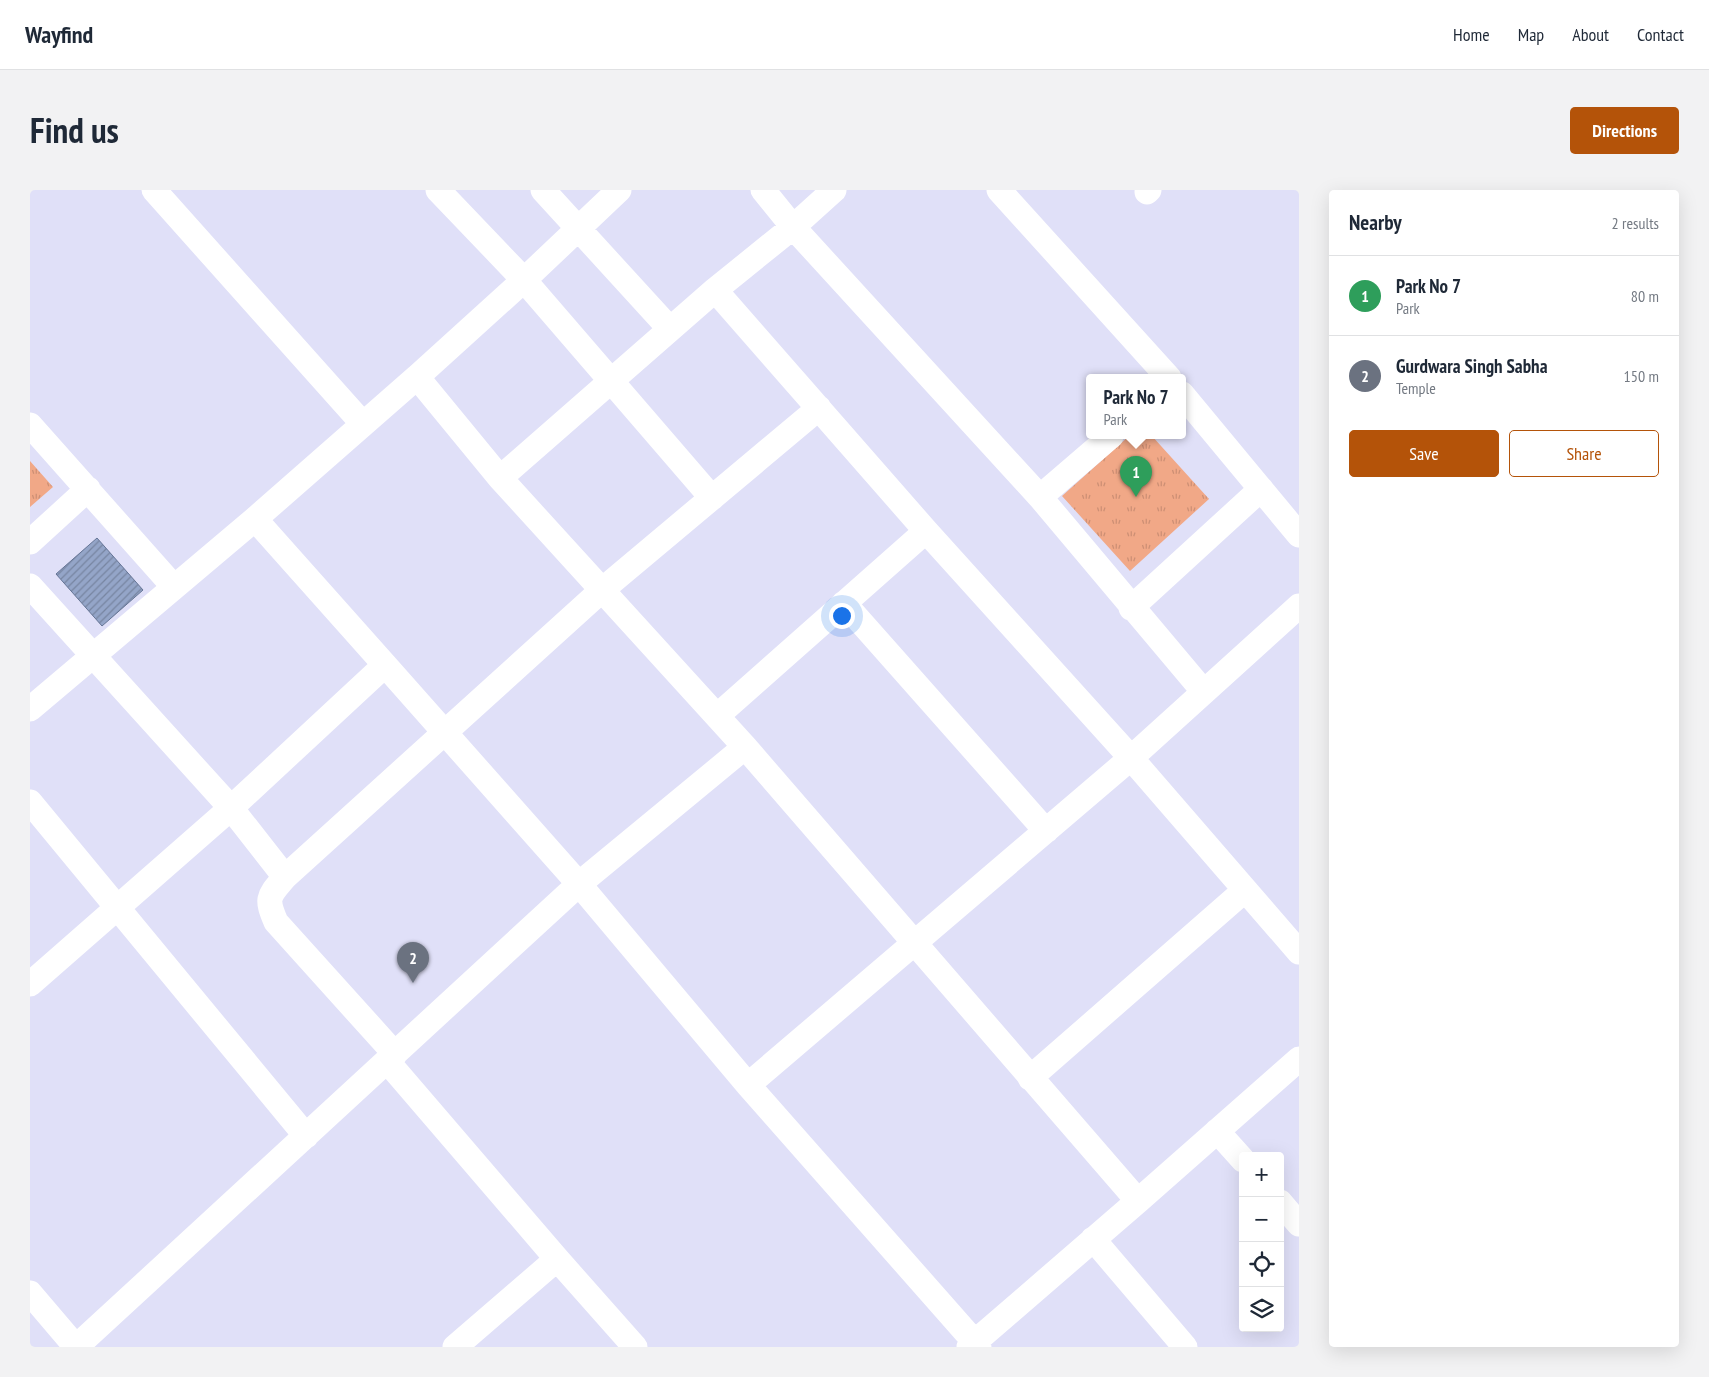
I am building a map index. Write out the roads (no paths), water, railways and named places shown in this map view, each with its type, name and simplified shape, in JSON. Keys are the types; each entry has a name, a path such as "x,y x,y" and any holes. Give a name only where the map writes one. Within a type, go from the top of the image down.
{"street":[{"path":"154,190 363,424"},
{"path":"438,190 524,280 712,498"},
{"path":"543,190 670,329"},
{"path":"30,709 255,519 417,377 524,280 619,190"},
{"path":"763,190 793,227 1040,497 1131,608 1204,692"},
{"path":"500,478 715,290 793,227 834,190"},
{"path":"999,190 1165,374"},
{"path":"715,290 926,530 1131,758 1299,952"},
{"path":"417,377 500,478 717,716 1138,1201"},
{"path":"1186,399 1299,535"},
{"path":"635,1347 557,1259 276,922 269,908 270,896 285,877 602,590 818,408"},
{"path":"30,425 174,587"},
{"path":"1040,497 1108,439"},
{"path":"30,542 88,489"},
{"path":"1131,608 1261,489"},
{"path":"255,519 578,884 748,1085 974,1345 1299,1059"},
{"path":"717,716 926,530"},
{"path":"30,586 230,808 285,877"},
{"path":"844,603 1046,831"},
{"path":"748,1085 1131,758 1299,606"},
{"path":"30,984 230,808 385,665"},
{"path":"30,1293 76,1347 578,884 745,748"},
{"path":"30,802 306,1136"},
{"path":"1030,1078 1245,890"},
{"path":"1217,1131 1239,1156"},
{"path":"1284,1207 1299,1224"},
{"path":"1093,1239 1185,1347"},
{"path":"455,1347 557,1259"}],"place":[{"name":"Park No 7","path":"1136,497"},
{"name":"Gurdwara Singh Sabha","path":"413,983"}]}
